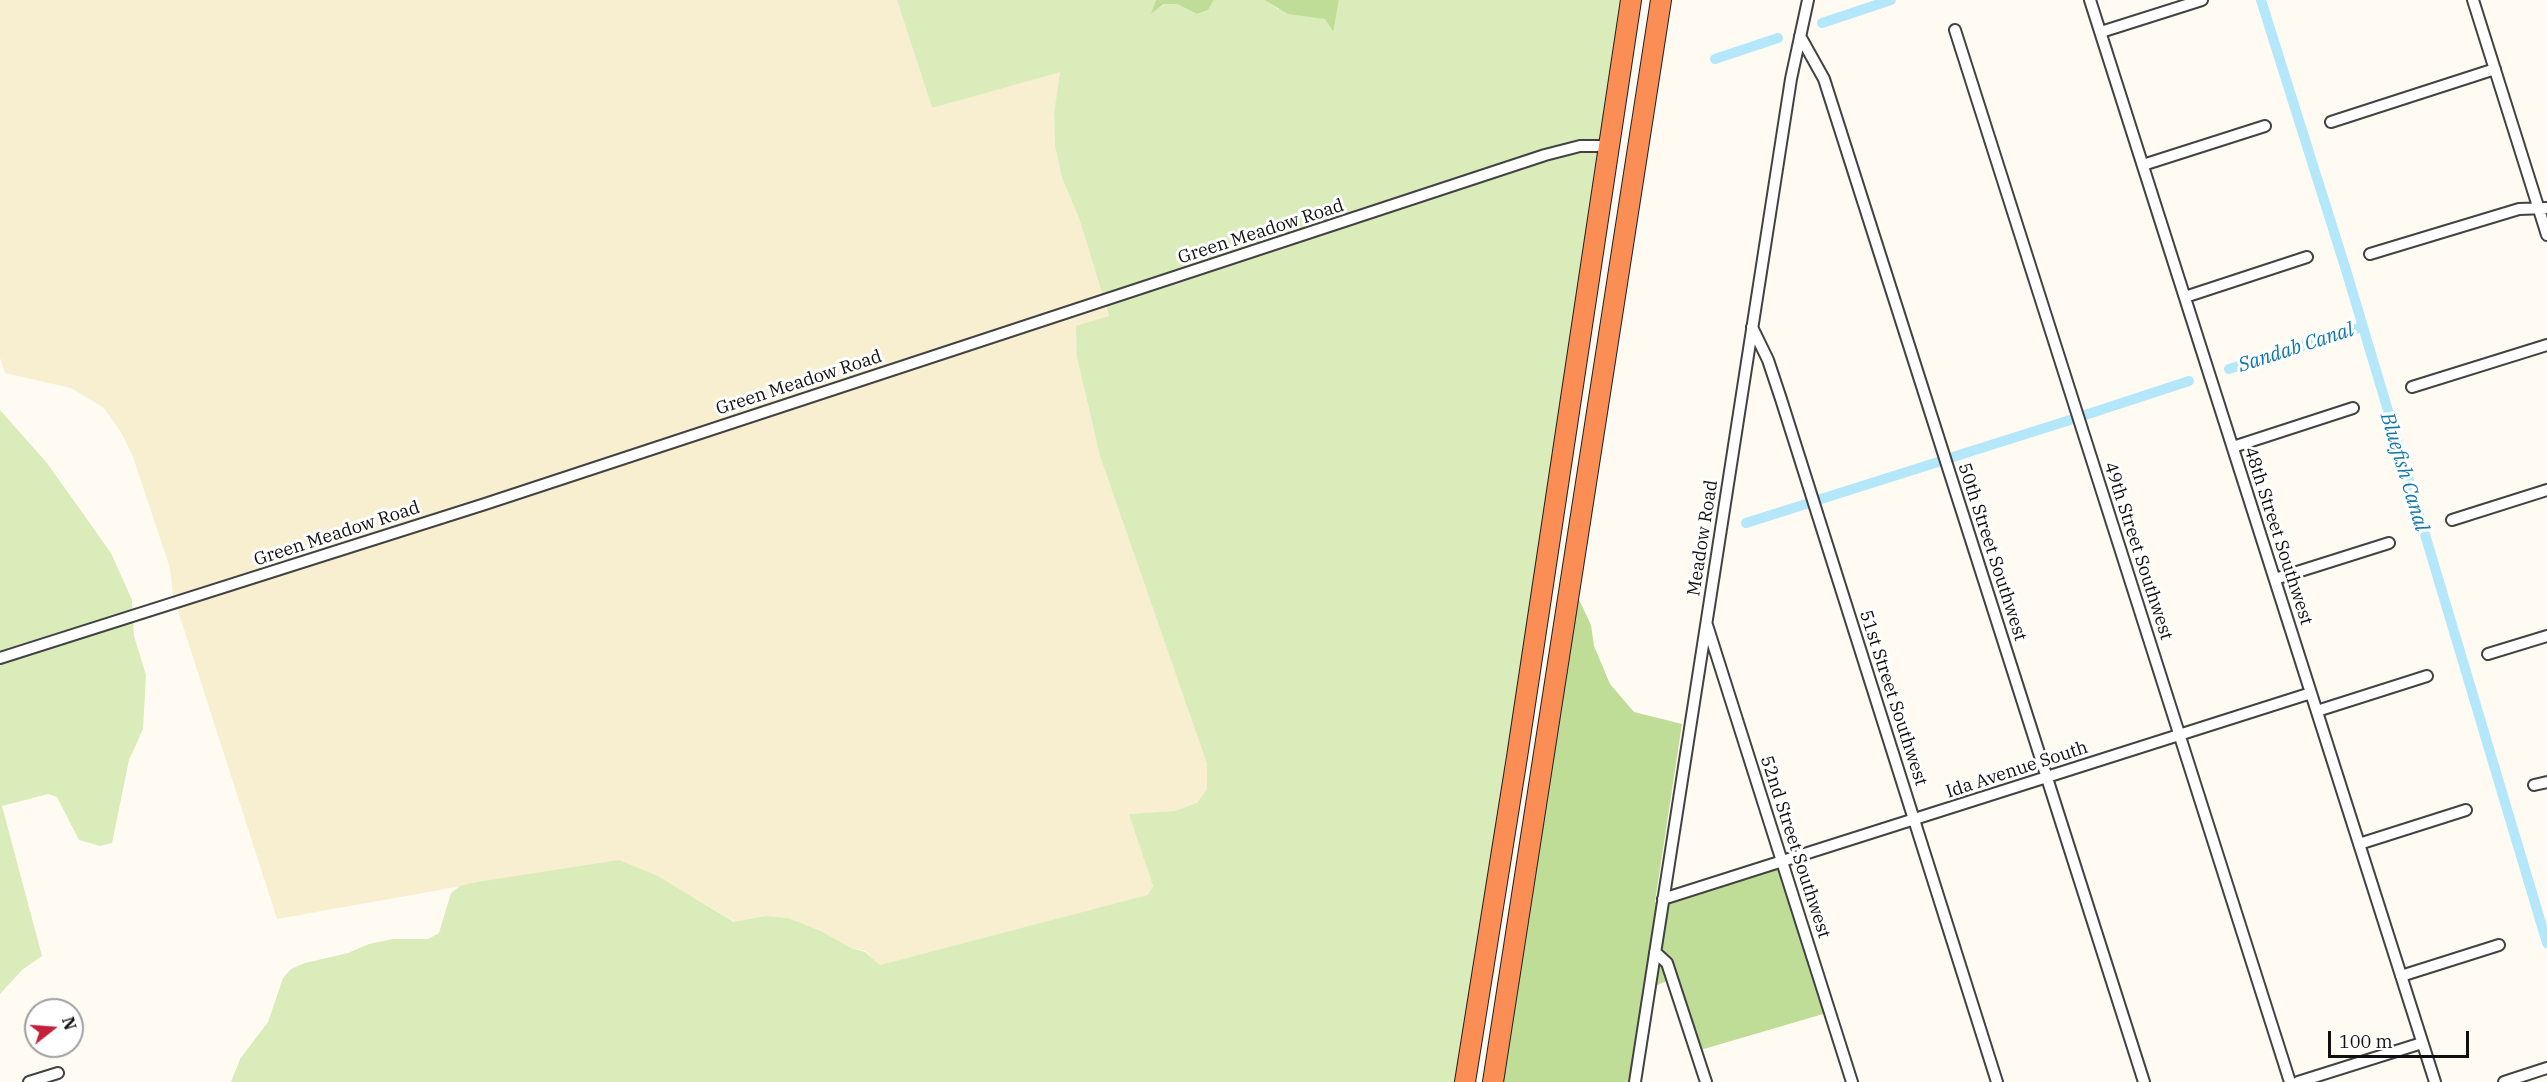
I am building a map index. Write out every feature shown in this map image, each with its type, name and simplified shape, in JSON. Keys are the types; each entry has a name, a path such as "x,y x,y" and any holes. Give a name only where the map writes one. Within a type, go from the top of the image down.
{"highway":[{"path":"1465,1082 1517,757 1631,0"},
{"path":"1493,1082 1661,0"}],"street":[{"name":"Meadow Road","path":"1635,1082 1791,79 1809,0"},
{"name":"48th Street Southwest","path":"2090,0 2435,1082"},
{"path":"2101,32 2202,0"},
{"path":"2473,0 2543,209 2547,235"},
{"name":"49th Street Southwest","path":"1955,30 2290,1082"},
{"name":"50th Street Southwest","path":"1800,36 1824,79 2144,1082"},
{"path":"2331,122 2495,69"},
{"path":"2143,165 2265,126"},
{"name":"Green Meadow Road","path":"0,658 485,504 1545,155 1580,146 1608,146"},
{"path":"2370,254 2519,209 2543,209"},
{"path":"2186,297 2307,257"},
{"name":"51st Street Southwest","path":"1752,327 1768,360 1781,399 1997,1082"},
{"path":"2412,387 2547,345"},
{"path":"2233,447 2353,408"},
{"path":"2452,520 2547,490"},
{"path":"2275,579 2389,543"},
{"name":"52nd Street Southwest","path":"1706,623 1852,1082"},
{"path":"2488,654 2547,636"},
{"path":"2317,711 2427,676"},
{"name":"Ida Avenue South","path":"1663,899 2311,693"},
{"path":"2534,786 2547,782"},
{"path":"2359,844 2466,810"},
{"path":"2401,976 2499,945"},
{"path":"1655,952 1667,963 1706,1082"},
{"path":"2298,1082 2422,1042"},
{"path":"2504,1082 2547,1068"},
{"path":"29,1082 58,1073"}],"shaded area":[{"path":"0,0 897,0 932,108 1060,71 1054,113 1055,147 1062,178 1079,218 1109,317 1078,327 1077,358 1100,456 1207,764 1207,789 1198,803 1175,811 1130,814 1153,886 1148,896 880,965 865,951 851,948 821,931 788,918 765,916 735,922 658,876 551,872 529,874 277,919 173,595 170,568 133,457 121,432 104,408 71,388 5,373 0,358"}],"green space":[{"path":"897,0 1156,0 1152,13 1165,4 1177,4 1197,14 1208,10 1214,0 1264,0 1278,9 1325,19 1334,28 1339,0 1626,0 1460,1082 231,1082 240,1059 268,1022 283,978 291,969 305,963 348,953 369,944 393,939 428,939 439,933 451,893 460,886 477,882 619,860 658,876 734,922 765,916 788,918 821,931 851,948 865,952 880,965 1148,895 1153,886 1129,814 1175,811 1197,803 1207,789 1207,764 1100,456 1077,358 1076,326 1109,316 1079,218 1062,178 1055,146 1054,113 1060,72 932,108"},
{"path":"1156,0 1214,0 1208,10 1197,14 1177,4 1164,4 1151,14"},
{"path":"1264,0 1339,0 1333,31 1325,19 1288,14"},
{"path":"0,410 47,463 111,553 132,600 134,636 146,675 143,729 129,760 112,843 100,846 79,840 57,797 48,794 2,806 42,956 22,970 0,994"},
{"path":"1574,589 1591,625 1594,646 1610,684 1634,712 1682,724 1655,902 1783,865 1830,1012 1697,1051 1672,979 1647,989 1633,1082 1499,1082"}],"waterway":[{"path":"1822,23 1891,0"},
{"name":"Bluefish Canal","path":"2261,0 2346,270 2547,943"},
{"path":"1715,59 1778,38"},
{"name":"Sandab Canal","path":"2229,369 2362,327"},
{"name":"Sandab Canal","path":"2085,415 2189,381"},
{"name":"Sandab Canal","path":"1953,457 2070,420"},
{"name":"Sandab Canal","path":"1821,499 1938,462"},
{"name":"Sandab Canal","path":"1746,523 1806,504"}]}
